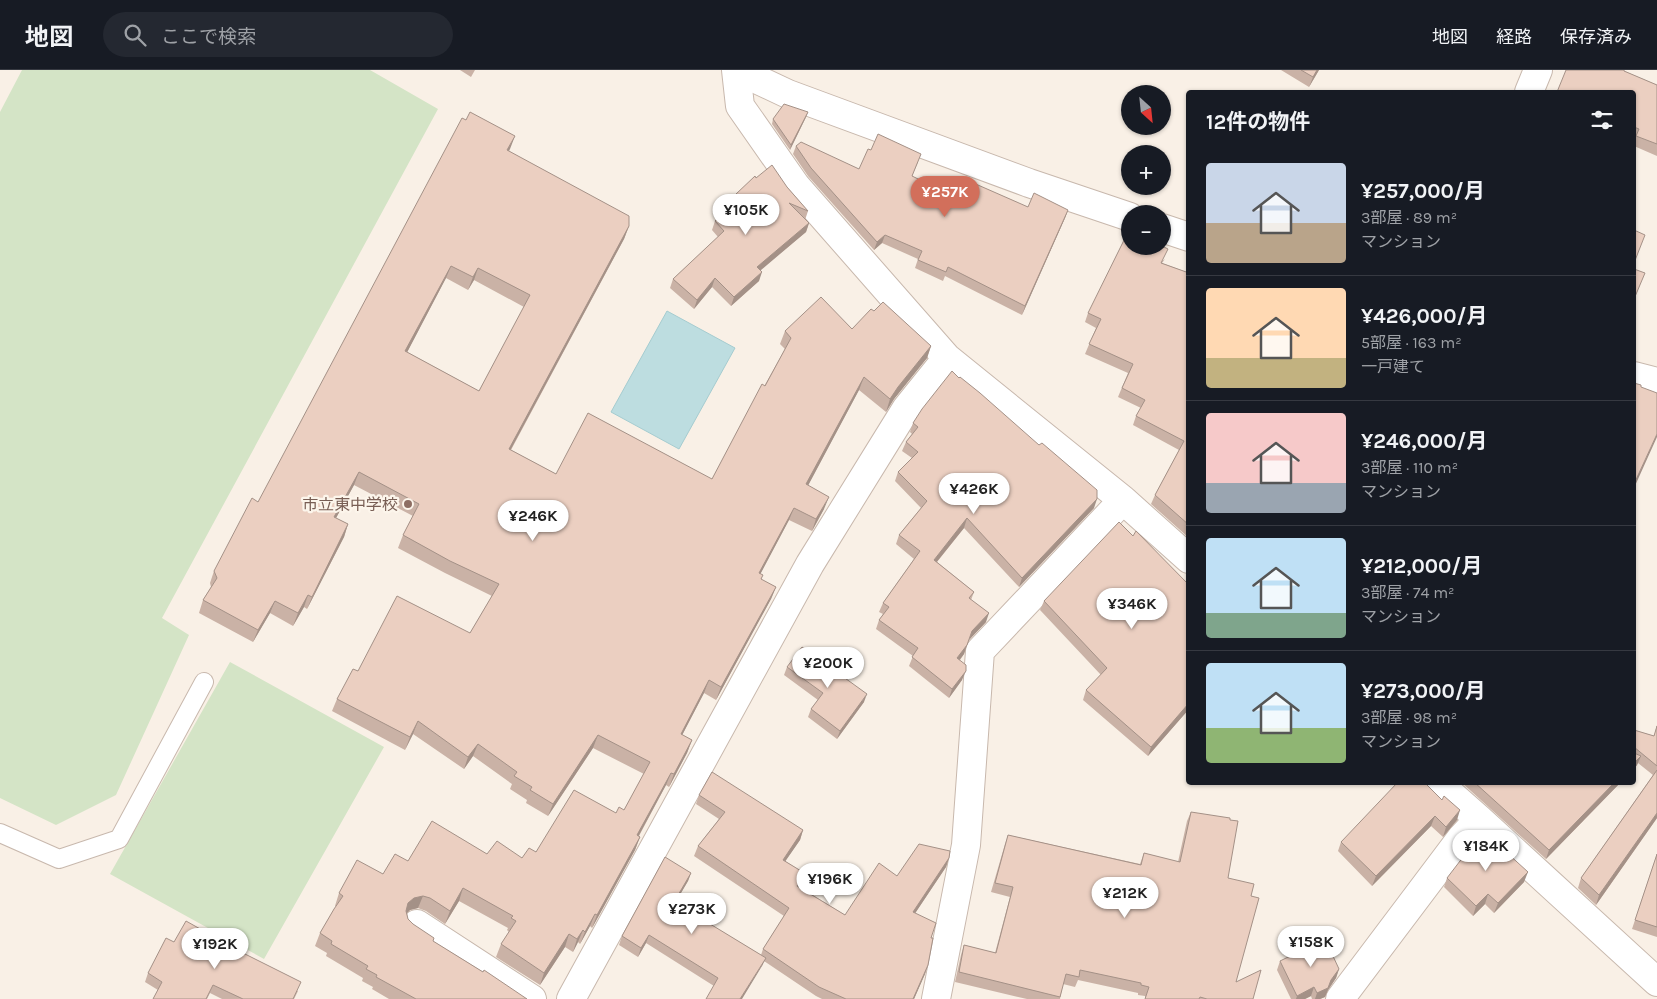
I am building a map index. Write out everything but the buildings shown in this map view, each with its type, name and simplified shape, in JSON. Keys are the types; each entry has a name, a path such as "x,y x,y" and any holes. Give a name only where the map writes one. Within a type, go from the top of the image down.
{"street":[{"path":"1121,214 1029,183 788,94 737,70 740,106 796,186 947,358 1123,500 1186,557"},
{"path":"1530,90 1538,70"},
{"path":"1171,231 1186,236"},
{"path":"571,999 810,564 906,410 947,358"},
{"path":"1636,377 1657,382"},
{"path":"936,999 966,845 980,651 1123,500"},
{"path":"1440,785 1657,982"},
{"path":"1340,999 1462,838 1479,819"},
{"path":"417,924 532,999"}],"lane":[{"path":"0,834 59,859 119,839 204,682"}],"green space":[{"path":"22,70 370,70 438,109 162,618 189,635 116,795 56,825 0,798 0,112"},
{"path":"230,662 384,747 264,959 110,874"}],"water":[{"path":"667,311 735,348 679,449 611,412"}],"place":[{"name":"市立東中学校","path":"408,504"}]}
